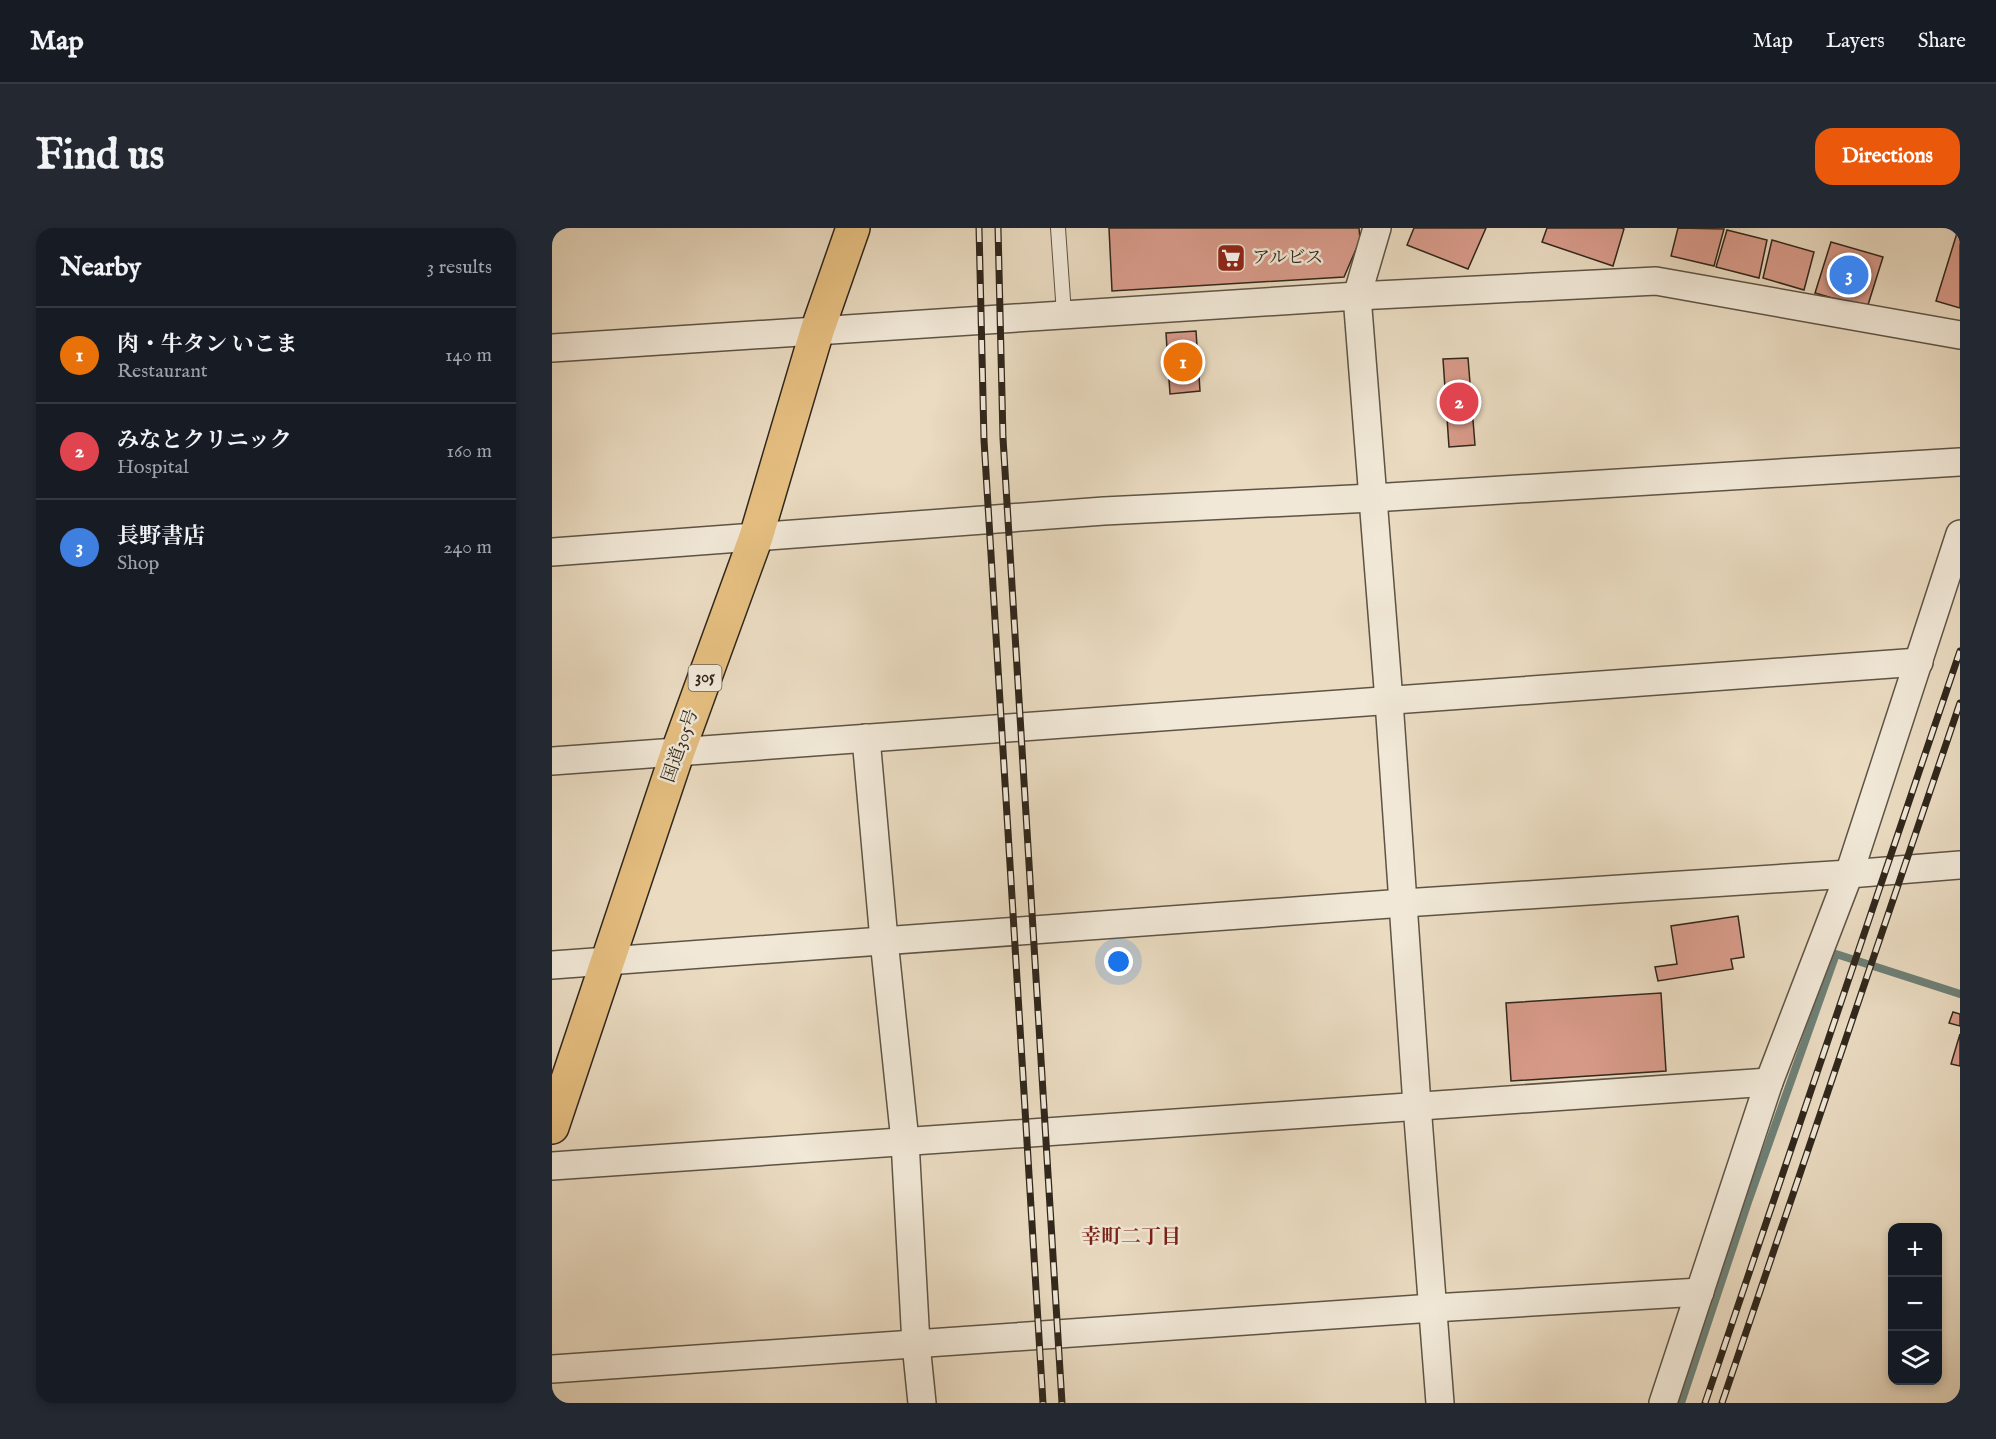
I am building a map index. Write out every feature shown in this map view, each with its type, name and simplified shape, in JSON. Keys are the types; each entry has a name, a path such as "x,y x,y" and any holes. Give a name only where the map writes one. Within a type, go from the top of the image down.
{"highway":[{"name":"国道305号","path":"552,1127 678,752 756,537 818,331 853,228"}],"street":[{"path":"1377,228 1357,296 1440,1403"},
{"path":"552,348 1357,296 1656,281 1960,334"},
{"path":"552,552 1104,511 1372,498 1960,462"},
{"path":"1663,1403 1769,1082 1849,874 1960,534"},
{"path":"552,761 1919,662"},
{"path":"866,738 905,1141 916,1344 922,1403"},
{"path":"552,965 1960,865"},
{"path":"552,1166 1769,1082"},
{"path":"552,1369 1433,1308 1700,1292"}],"lane":[{"path":"1058,228 1064,315"}],"building":[{"name":"アルビス","path":"1109,228 1359,228 1360,240 1344,277 1112,291"},
{"path":"1414,228 1486,228 1468,269 1407,245"},
{"path":"1547,228 1624,229 1613,266 1542,242"},
{"path":"1678,228 1724,229 1714,266 1671,256"},
{"path":"1727,230 1767,240 1759,278 1716,267"},
{"path":"1957,233 1960,234 1960,308 1936,301"},
{"path":"1772,240 1814,252 1804,290 1763,278"},
{"path":"1831,242 1883,257 1867,308 1815,293"},
{"path":"1196,331 1200,391 1170,394 1166,333"},
{"path":"1468,358 1475,445 1449,447 1443,359"},
{"path":"1738,916 1744,957 1731,959 1733,969 1658,981 1655,967 1677,964 1671,926"},
{"path":"1661,993 1666,1071 1511,1081 1506,1003"},
{"path":"1953,1012 1960,1014 1960,1026 1949,1023"},
{"path":"1960,1034 1960,1066 1951,1064"}],"waterway":[{"path":"1681,1403 1748,1202 1836,954 1960,994"}],"railway":[{"path":"979,228 984,440 1043,1403"},
{"path":"998,228 1003,438 1062,1403"},
{"path":"1705,1403 1960,651"},
{"path":"1722,1403 1960,703"}],"place":[{"name":"アルビス","path":"1231,258"},
{"name":"長野書店","path":"1849,275"},
{"name":"肉・牛タン いこま","path":"1183,362"},
{"name":"みなとクリニック","path":"1459,402"}],"district":[{"name":"幸町二丁目","path":"1131,1237"}]}
